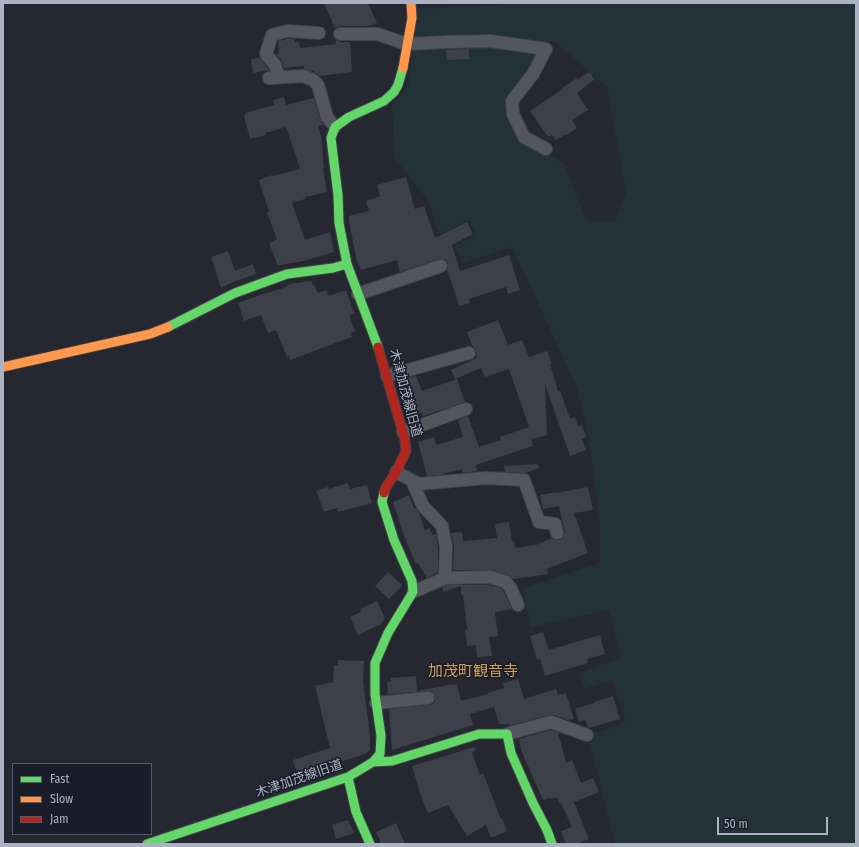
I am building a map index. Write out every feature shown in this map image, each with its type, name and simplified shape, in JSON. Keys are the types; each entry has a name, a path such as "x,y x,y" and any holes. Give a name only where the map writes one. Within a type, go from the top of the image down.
{"street":[{"path":"319,33 287,31 272,35 266,54 275,65 274,78 303,76 313,80 318,85 327,117 335,127 349,117 384,101 394,92 401,76 412,18 411,3"},
{"path":"340,34 378,34 407,44 490,41 546,49 533,74 512,101 513,114 524,137 546,149"},
{"name":"木津加茂線旧道","path":"335,127 331,138 338,195 339,223 347,264 378,346 405,440 406,451 396,472 386,487 382,502 394,540 412,581 413,592"},
{"path":"3,367 150,334 236,294 288,274 333,268 347,264"},
{"path":"358,294 441,266"},
{"path":"387,376 469,353"},
{"path":"403,432 466,408"},
{"path":"396,472 418,484 486,478 524,480 538,522 555,524 557,533"},
{"path":"412,481 423,506 442,526 446,547 445,578"},
{"path":"373,762 380,754 381,742 375,694 375,663 388,633 413,592 445,578 490,577 506,582 518,605"},
{"path":"376,703 428,698"},
{"path":"373,762 392,761 479,734 507,734 551,722 587,735"},
{"path":"507,734 511,753 552,844"},
{"name":"木津加茂線旧道","path":"147,844 348,777 373,762"},
{"path":"348,777 356,812 370,844"}],"shaded area":[{"path":"530,3 856,3 856,844 615,844 588,736 626,722 612,680 584,689 579,673 621,658 609,610 531,627 522,589 600,563 600,525 588,432 577,388 512,247 462,263 455,246 476,235 469,220 440,234 426,198 394,157 392,102 398,98 409,85 416,26 415,9","holes":["554,41 607,87 626,192 615,221 586,221 564,163 521,141 510,98 529,74 538,50 543,44"]}],"building":[{"path":"324,3 368,3 377,23 369,26 340,26 335,28"},
{"path":"295,39 295,42 299,42 300,48 336,44 336,40 340,42 350,42 352,72 320,76 314,71 304,69 304,66 284,68 281,60 276,54 279,54 278,41"},
{"path":"469,49 469,59 447,60 446,50"},
{"path":"260,58 269,70 253,73 251,59"},
{"path":"589,72 595,79 577,93 588,110 572,120 577,128 556,140 552,135 548,137 530,111 577,78 577,80"},
{"path":"284,97 286,105 314,98 320,119 324,125 318,126 321,136 323,168 327,192 305,197 305,199 292,203 305,240 330,232 334,252 304,261 278,266 269,243 277,239 267,213 269,212 259,180 272,175 300,169 286,127 265,133 266,135 250,139 244,115 246,115 245,113 274,105 273,100"},
{"path":"406,177 415,209 424,206 435,238 467,222 473,234 452,245 460,271 509,255 520,290 508,294 506,287 469,299 470,303 459,306 447,270 448,263 446,260 439,259 400,272 397,260 361,270 357,261 349,216 369,211 366,201 380,196 377,185"},
{"path":"228,251 235,271 253,264 256,274 221,288 211,257"},
{"path":"311,281 318,293 326,290 329,296 346,290 354,313 349,315 355,331 351,333 352,337 290,360 289,356 287,357 276,330 268,333 261,315 244,321 238,303 287,287 286,286 290,284"},
{"path":"498,320 508,345 522,340 529,357 547,351 552,364 550,364 558,391 560,391 570,419 575,417 578,427 582,425 586,437 582,439 586,450 570,456 545,384 547,435 531,439 533,446 476,465 477,471 463,473 462,469 439,475 427,476 418,442 434,437 436,445 463,437 458,420 468,416 479,447 501,440 500,437 529,427 509,369 485,377 481,368 455,379 451,370 477,358 476,351 467,332"},
{"path":"416,376 422,391 457,379 465,402 423,416 421,412 410,416 405,401 407,400 399,380"},
{"path":"538,464 539,468 525,473 505,472 504,466"},
{"path":"348,483 350,489 367,485 372,503 338,512 337,508 324,512 316,491 328,487 329,489"},
{"path":"588,487 593,510 574,513 588,553 547,569 548,574 513,579 508,575 492,570 453,570 454,547 451,533 462,532 463,541 497,538 495,524 509,522 512,541 514,541 515,548 536,545 552,538 559,540 565,533 559,506 543,509 540,495"},
{"path":"409,495 414,508 416,508 419,513 425,531 429,528 433,535 436,534 438,548 438,573 437,572 427,578 418,563 416,564 404,536 393,502"},
{"path":"388,572 402,585 389,599 375,586"},
{"path":"447,585 489,585 501,588 512,609 495,612 498,636 489,637 492,656 477,657 476,645 467,646 465,630 467,630 463,595 461,595 461,586 443,592 442,588"},
{"path":"377,601 385,618 381,624 358,635 350,617 361,612 360,609"},
{"path":"543,632 549,650 600,635 605,654 587,659 588,663 545,676 540,659 537,660 530,636"},
{"path":"338,660 364,661 363,681 370,736 370,750 365,754 343,761 338,761 338,759 314,767 317,774 299,779 293,760 330,748 315,686 333,682 334,665 338,665"},
{"path":"416,676 417,691 457,684 461,701 504,688 503,683 518,679 524,699 556,689 558,695 566,693 574,719 568,720 554,715 549,715 512,725 499,724 494,707 470,714 473,725 392,750 389,709 429,705 433,704 435,701 434,694 431,691 388,694 387,682 391,681 391,678"},
{"path":"613,696 620,719 589,728 585,720 579,722 575,709"},
{"path":"551,730 558,732 566,763 572,760 581,783 593,778 599,792 574,802 589,839 576,844 566,844 561,831 572,827 561,803 560,804 557,797 543,800 521,750 519,739"},
{"path":"474,747 476,751 472,752 480,775 483,773 507,831 491,838 486,825 467,836 448,805 428,813 418,789 412,766"},
{"path":"348,820 354,833 336,839 332,825"},
{"path":"396,823 405,844 380,844 380,840 376,832"}],"traffic: fast":[{"path":"378,347 347,264 339,223 338,195 331,138 335,127 349,117 384,101 394,92 398,85 403,68"},
{"path":"168,327 235,293 287,274 333,268 347,264"},
{"path":"147,844 348,777 373,762 380,754 381,736 375,694 375,663 388,633 413,592 412,581 394,540 382,502 384,493"},
{"path":"373,762 392,761 479,734 507,734 511,753 552,844"},
{"path":"348,777 356,812 370,844"}],"traffic: slow":[{"path":"403,68 412,18 411,3"},
{"path":"3,367 150,334 168,327"}],"traffic: jam":[{"path":"378,347 405,440 406,451 384,493"}],"district":[{"name":"加茂町観音寺","path":"473,672"}]}
